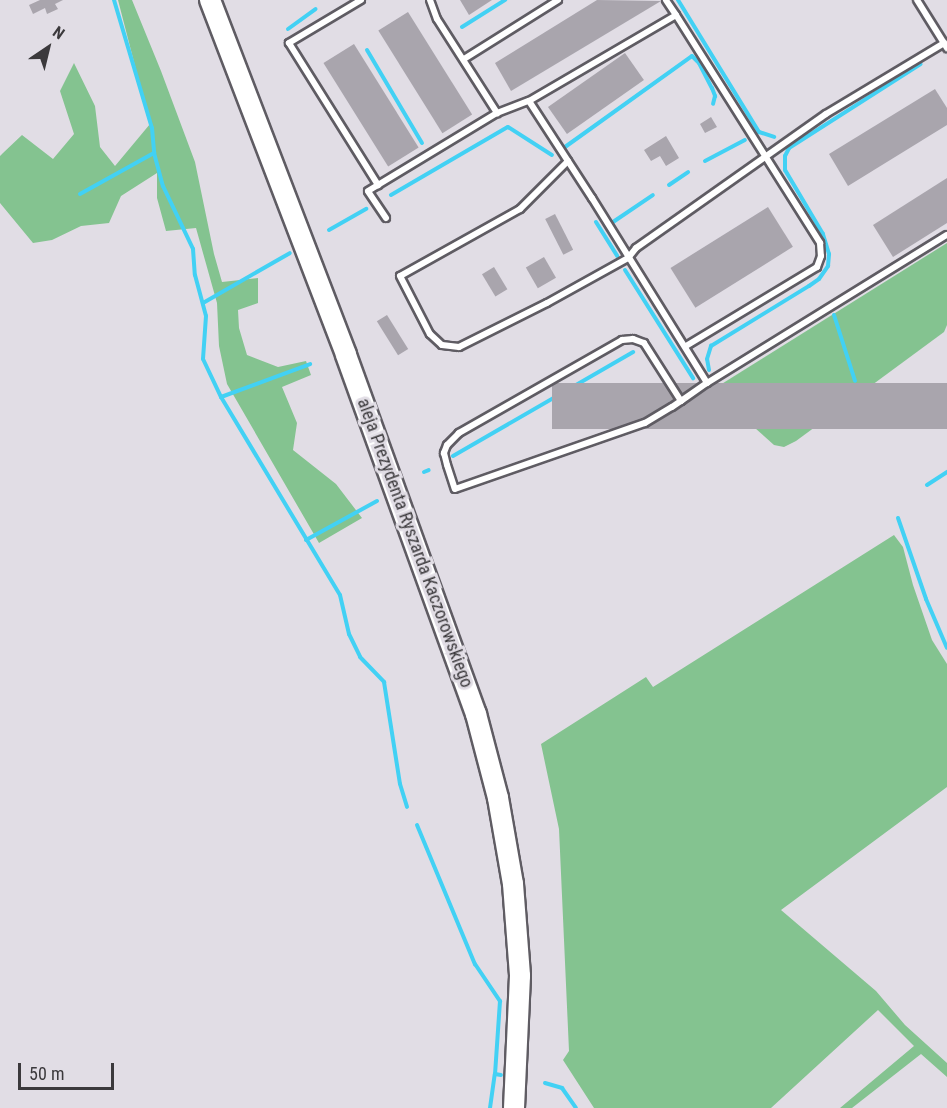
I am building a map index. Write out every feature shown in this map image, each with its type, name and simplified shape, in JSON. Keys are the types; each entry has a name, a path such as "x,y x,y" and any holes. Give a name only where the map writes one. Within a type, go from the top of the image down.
{"main road":[{"name":"aleja Prezydenta Ryszarda Kaczorowskiego","path":"210,0 354,377 476,714 498,798 513,884 520,976 514,1108"}],"lane":[{"path":"362,0 289,43 378,185"},
{"path":"430,0 436,19 464,59 497,114"},
{"path":"464,59 558,0"},
{"path":"666,0 820,243 821,256 817,267 686,346"},
{"path":"568,161 519,209 400,276 430,334 442,345 459,347 547,303 628,258 636,248 826,114 946,45 917,0"},
{"path":"386,218 368,190 497,114 529,102 676,15"},
{"path":"529,102 686,346 707,383"},
{"path":"681,401 644,343 633,339 622,340 459,434 447,445 444,453 455,489 645,423 681,401 707,383 947,235"}],"green space":[{"path":"118,0 132,0 195,162 222,282 258,278 258,303 238,310 239,328 247,355 278,367 306,361 311,375 282,387 297,423 293,450 336,484 362,518 319,543 227,384 219,346 217,303 196,228 166,231 157,198 157,173 121,196 109,223 81,226 52,240 33,243 0,203 0,156 22,135 53,159 74,134 60,91 74,63 95,106 100,147 115,166 150,124"},
{"path":"947,243 947,325 944,332 796,441 784,447 774,445 720,397 720,385"},
{"path":"894,535 903,547 932,640 947,664 947,787 781,910 876,991 905,1025 947,1063 947,1077 921,1054 852,1108 840,1108 914,1046 878,1010 771,1108 594,1108 563,1060 569,1051 559,829 541,744 646,677 653,687"}],"building":[{"path":"40,0 63,0 55,4 58,9 47,14 45,8 33,14 29,5"},
{"path":"460,0 492,0 469,15"},
{"path":"597,0 661,1 511,91 495,63"},
{"path":"408,12 472,115 442,133 378,31"},
{"path":"354,44 419,147 388,167 323,63"},
{"path":"625,53 644,80 567,134 548,107"},
{"path":"935,89 947,108 947,125 848,186 829,154"},
{"path":"711,117 717,127 705,133 700,124"},
{"path":"666,136 679,158 666,166 660,156 651,161 644,150"},
{"path":"947,178 947,223 893,257 873,225"},
{"path":"768,207 793,247 695,308 670,268"},
{"path":"555,214 573,250 563,255 545,219"},
{"path":"544,257 556,278 538,288 526,268"},
{"path":"494,267 507,289 495,296 482,274"},
{"path":"387,315 408,349 398,355 377,321"},
{"path":"552,383 947,383 947,429 552,429"}],"waterway":[{"path":"114,0 152,128 154,153 163,186 193,249 195,275 206,316 203,359 221,397 340,595 349,634 360,657 384,682 400,784 407,807"},
{"path":"462,27 505,0"},
{"path":"678,0 759,132 774,137"},
{"path":"288,29 316,9"},
{"path":"367,50 422,143"},
{"path":"565,147 692,56 699,63 712,88 715,96 713,104"},
{"path":"709,370 707,359 711,346 809,286 819,279 828,266 829,254 823,234 785,170 785,156 789,148 921,64"},
{"path":"391,195 508,127 552,155"},
{"path":"705,161 745,140"},
{"path":"80,194 154,153"},
{"path":"669,185 688,172"},
{"path":"613,222 653,195"},
{"path":"329,230 366,209"},
{"path":"596,222 617,256"},
{"path":"203,303 290,253"},
{"path":"625,270 693,378"},
{"path":"834,315 855,381"},
{"path":"453,456 633,352"},
{"path":"221,397 310,364"},
{"path":"424,472 429,470"},
{"path":"927,485 947,472"},
{"path":"306,540 377,501"},
{"path":"898,518 926,599 947,648"},
{"path":"417,825 475,964 500,1001 495,1074 501,1075"},
{"path":"490,1108 495,1074"},
{"path":"545,1083 562,1088 576,1108"}]}
